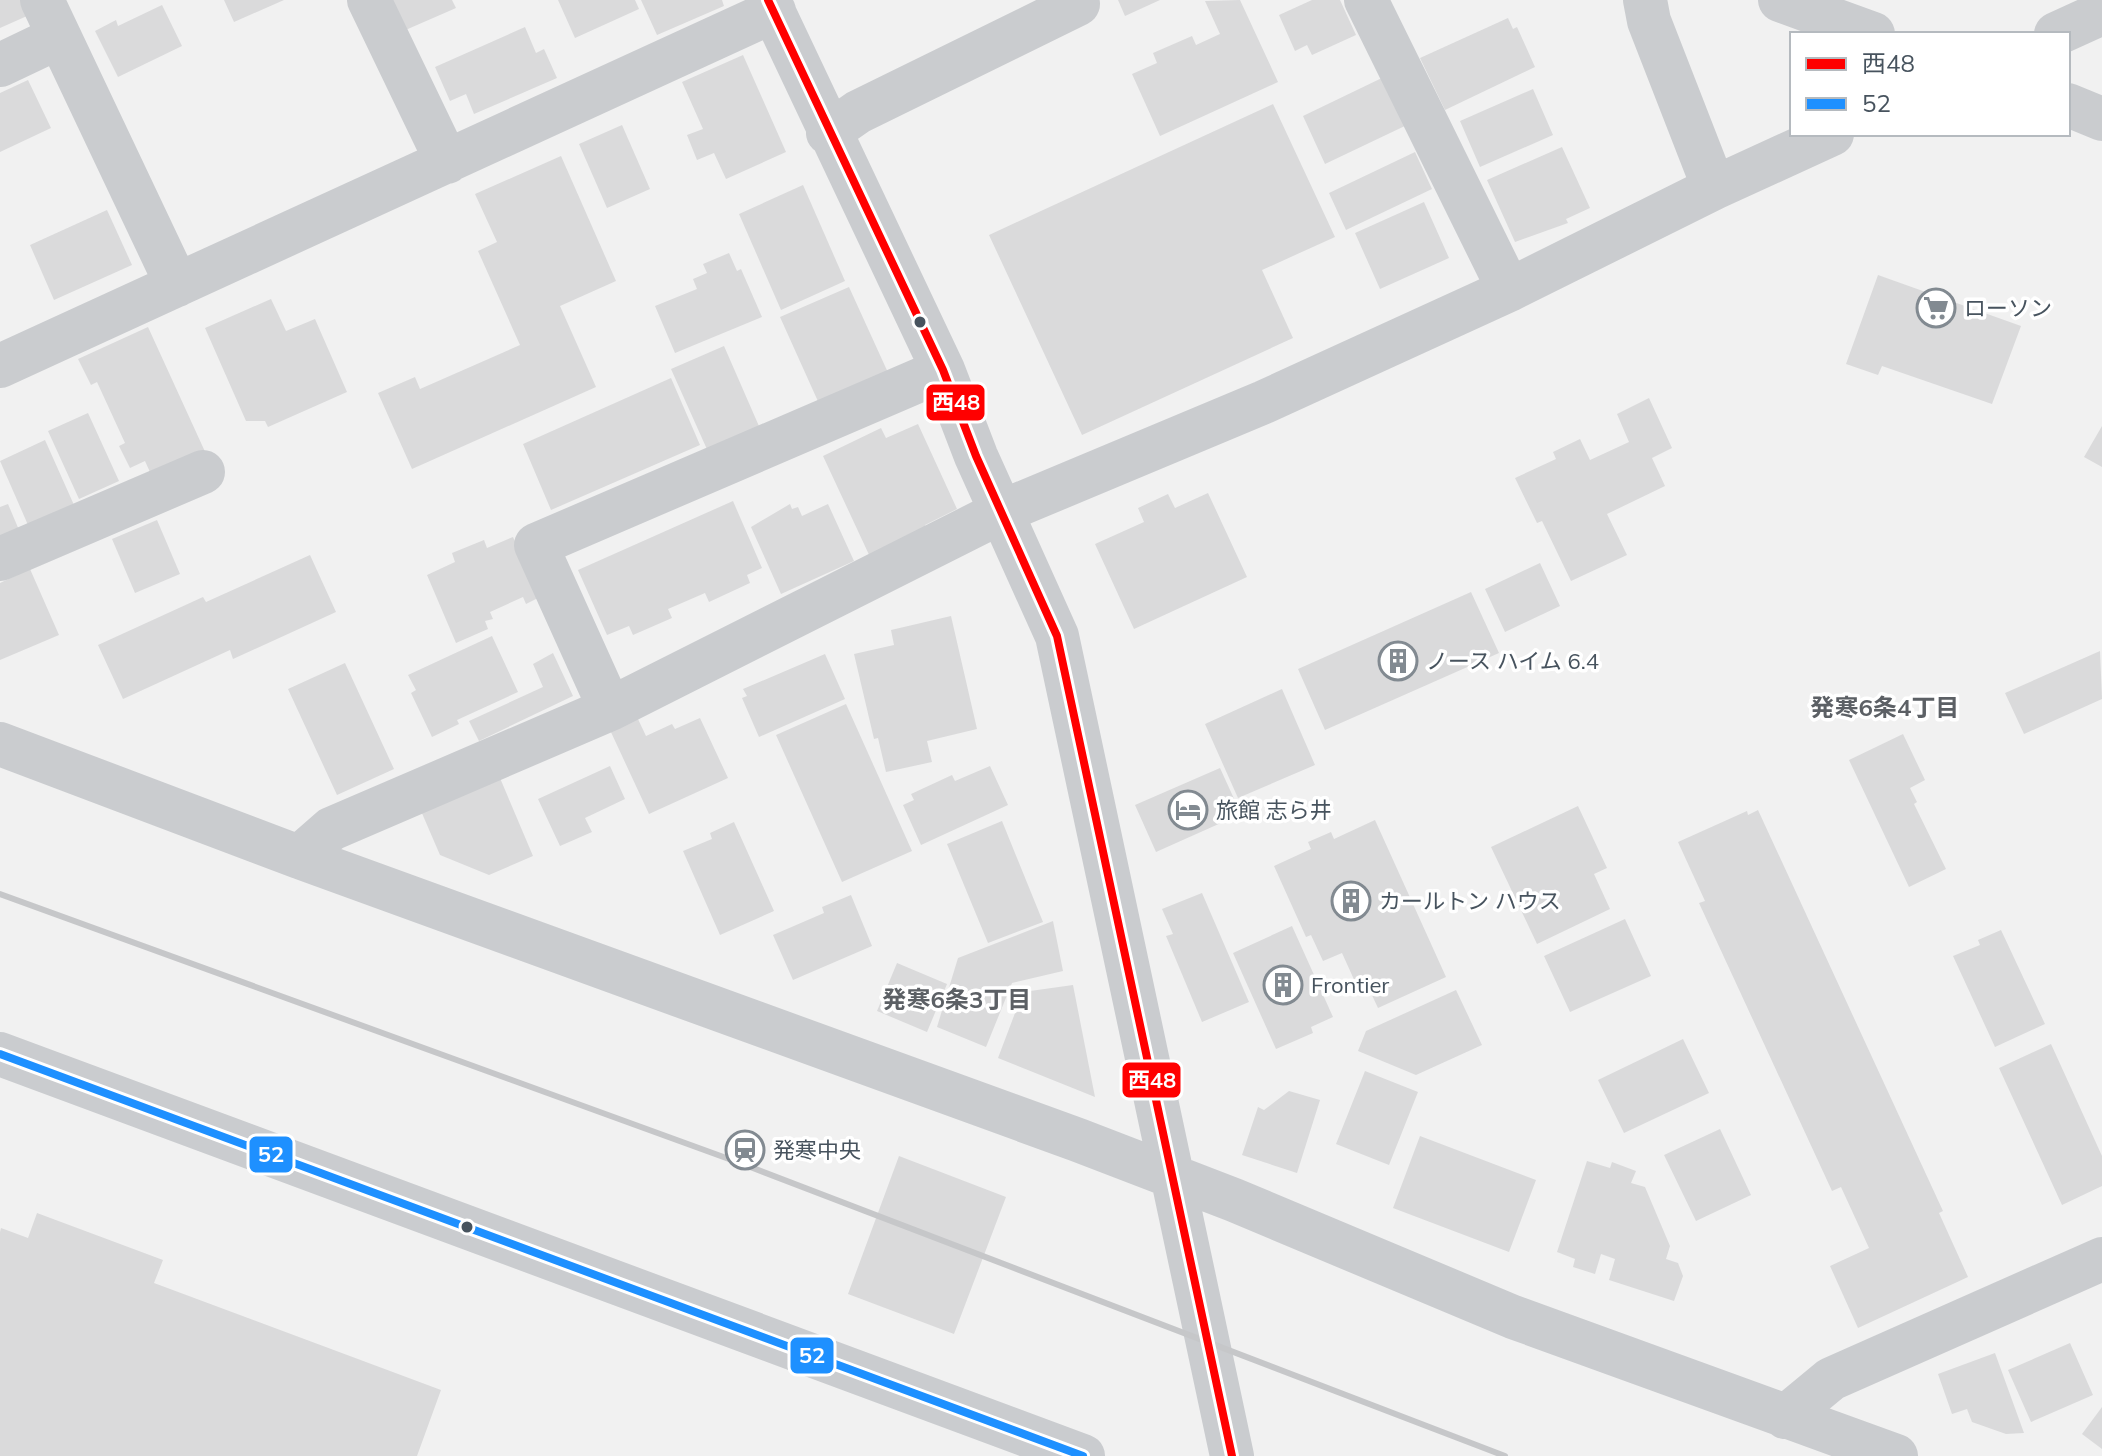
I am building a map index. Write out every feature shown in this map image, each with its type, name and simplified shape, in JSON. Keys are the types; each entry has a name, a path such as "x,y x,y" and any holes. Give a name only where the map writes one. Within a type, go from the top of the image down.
{"street":[{"path":"369,0 447,162"},
{"path":"828,133 858,112 1078,4 1076,0"},
{"path":"1366,0 1509,290"},
{"path":"1645,0 1649,21 1714,188"},
{"path":"1780,0 1868,32"},
{"path":"0,366 447,162 771,6 828,133 943,370 1001,512 1057,636 1232,1456"},
{"path":"2060,32 2102,13"},
{"path":"0,65 50,18 177,285"},
{"path":"2070,106 2102,119"},
{"path":"299,857 331,829 610,709 1001,512 1264,402 1509,290 1714,188 1828,136"},
{"path":"610,709 536,545 943,370"},
{"path":"0,559 203,472"},
{"path":"0,744 299,857 1078,1140 1174,1180 1234,1200 1513,1317 1896,1456"},
{"path":"0,1054 1083,1456"},
{"path":"1785,1417 1831,1379 2102,1259"}],"building":[{"path":"0,0 27,0 27,16 0,28"},
{"path":"224,0 284,0 234,22"},
{"path":"387,0 452,0 456,8 401,32"},
{"path":"558,0 635,0 639,9 575,38"},
{"path":"641,0 722,0 724,6 657,35"},
{"path":"1118,0 1160,0 1125,16"},
{"path":"1240,0 1278,82 1160,136 1132,74 1157,63 1153,53 1192,36 1196,45 1220,34 1205,1"},
{"path":"1312,0 1340,0 1356,35 1312,55 1307,45 1295,51 1279,15"},
{"path":"162,5 182,46 118,77 95,31 116,20 118,26"},
{"path":"1508,18 1513,29 1517,27 1535,67 1445,110 1420,58"},
{"path":"525,27 536,53 544,49 557,78 474,114 466,94 450,101 435,67"},
{"path":"743,55 786,152 726,179 714,153 697,160 687,135 703,129 682,82"},
{"path":"1386,76 1409,124 1325,164 1303,116"},
{"path":"28,80 51,128 0,152 0,93"},
{"path":"1533,89 1553,135 1480,167 1460,121"},
{"path":"1273,104 1335,237 1262,270 1293,338 1082,435 989,235"},
{"path":"622,125 650,189 607,208 579,144"},
{"path":"1562,147 1590,208 1566,219 1568,223 1515,242 1487,180"},
{"path":"1415,152 1432,189 1346,230 1329,193"},
{"path":"561,156 616,281 560,306 596,387 412,469 378,393 415,377 420,389 520,345 478,251 497,242 475,194"},
{"path":"803,185 845,281 781,310 739,214"},
{"path":"1424,202 1449,258 1380,289 1355,233"},
{"path":"107,210 132,265 54,300 30,245"},
{"path":"729,253 737,271 741,269 762,317 675,353 655,306 697,289 693,279 707,273 703,264"},
{"path":"1878,275 2021,326 1992,404 1882,366 1878,375 1846,364"},
{"path":"849,287 890,377 821,408 780,317"},
{"path":"271,299 286,331 315,319 347,392 268,427 265,421 246,421 205,328"},
{"path":"148,327 207,456 154,481 145,461 130,468 119,446 125,443 97,382 91,385 78,359"},
{"path":"724,346 762,433 710,456 671,369"},
{"path":"671,378 700,445 551,510 523,444"},
{"path":"1649,398 1672,448 1652,458 1665,486 1607,514 1627,555 1571,581 1542,521 1537,523 1515,478 1556,459 1553,452 1580,439 1590,460 1629,442 1617,414"},
{"path":"88,413 119,481 79,499 48,431"},
{"path":"918,424 957,509 925,525 928,532 871,559 823,456 881,428 886,438"},
{"path":"2102,426 2102,467 2084,457"},
{"path":"45,440 74,505 28,525 0,461"},
{"path":"1208,493 1247,577 1134,629 1095,544 1144,522 1138,508 1168,494 1175,508"},
{"path":"733,501 762,568 747,575 750,583 709,602 705,593 668,609 672,618 633,635 629,626 607,635 578,570"},
{"path":"8,504 19,530 0,538 0,507"},
{"path":"790,504 792,509 798,507 802,516 828,504 854,561 781,594 751,527"},
{"path":"157,520 180,574 135,593 112,539"},
{"path":"513,537 540,597 526,604 523,597 490,612 493,619 485,621 488,629 456,643 427,575 455,562 452,553 484,540 487,548"},
{"path":"310,555 336,612 233,659 230,650 123,699 98,645 203,597 206,602"},
{"path":"1540,563 1560,606 1505,632 1485,589"},
{"path":"30,569 59,635 0,660 0,583"},
{"name":"ノース ハイム 6.4","path":"1471,592 1499,653 1325,730 1298,669"},
{"path":"951,616 977,729 927,741 932,762 886,772 878,738 874,739 854,654 894,645 891,630"},
{"path":"492,636 518,692 457,720 459,724 432,737 411,693 416,690 408,675"},
{"path":"2100,651 2102,699 2024,734 2005,693"},
{"path":"553,653 573,696 479,741 469,721 543,687 533,664"},
{"path":"825,654 845,699 759,737 742,698 747,696 743,689"},
{"path":"345,663 394,769 337,795 288,689"},
{"path":"1282,689 1315,765 1238,798 1205,724"},
{"path":"846,704 912,851 842,882 776,735"},
{"path":"637,717 646,736 672,724 675,729 700,718 728,778 649,814 610,730"},
{"path":"1903,734 1925,780 1910,788 1917,802 1914,804 1946,869 1909,887 1849,760"},
{"path":"610,766 625,799 585,818 592,832 560,846 538,799"},
{"path":"990,766 1008,805 921,845 903,805 914,800 911,794 952,775 955,781"},
{"name":"旅館 志ら井","path":"1220,768 1241,814 1156,852 1135,805"},
{"path":"500,778 533,856 489,875 440,855 421,811"},
{"path":"1578,806 1607,868 1594,874 1610,909 1537,944 1491,847"},
{"path":"1758,810 1943,1211 1939,1213 1968,1277 1858,1328 1830,1266 1869,1248 1841,1187 1832,1191 1699,903 1705,901 1678,842 1747,811 1748,815"},
{"name":"カールトン ハウス","path":"1375,820 1446,977 1378,1008 1370,991 1361,995 1342,953 1323,961 1311,935 1306,937 1274,866 1311,849 1308,842 1331,832 1334,839"},
{"path":"1002,821 1043,922 988,943 947,844"},
{"path":"734,822 774,911 720,935 683,851 712,839 710,833"},
{"path":"1202,893 1249,1002 1202,1022 1166,936 1173,934 1162,909"},
{"path":"851,895 872,946 793,980 773,935 824,913 822,907"},
{"path":"1625,919 1651,976 1570,1012 1544,956"},
{"path":"1053,921 1063,971 1012,983 986,1047 937,1027 958,958"},
{"name":"Frontier","path":"1292,926 1333,1017 1311,1027 1313,1033 1276,1049 1233,953"},
{"path":"2001,930 2045,1024 1995,1047 1953,956 1980,945 1978,940"},
{"path":"897,963 947,984 927,1032 877,1011"},
{"path":"1073,985 1095,1097 998,1058 1023,992"},
{"path":"1456,990 1482,1045 1416,1075 1358,1051 1366,1031"},
{"path":"1683,1039 1709,1093 1624,1133 1598,1080"},
{"path":"2051,1044 2102,1156 2102,1186 2062,1205 1999,1068"},
{"path":"1365,1071 1418,1092 1389,1165 1336,1144"},
{"path":"1289,1091 1320,1100 1297,1173 1242,1155 1258,1107 1264,1110"},
{"path":"1720,1129 1751,1195 1696,1221 1664,1155"},
{"path":"1420,1136 1536,1180 1509,1252 1393,1208"},
{"path":"899,1156 1006,1197 954,1334 848,1294"},
{"path":"1587,1161 1610,1168 1612,1162 1636,1171 1631,1183 1645,1187 1670,1246 1666,1259 1678,1263 1683,1276 1674,1301 1609,1280 1615,1259 1601,1254 1595,1274 1573,1267 1575,1259 1557,1252"},
{"path":"37,1213 163,1260 154,1283 441,1390 417,1456 0,1456 0,1232 1,1228 28,1238"},
{"path":"2070,1343 2093,1395 2031,1422 2008,1370"},
{"path":"1995,1353 2024,1433 2006,1434 1972,1422 1967,1409 1952,1414 1938,1374"},
{"path":"2102,1407 2102,1449 2082,1434"}],"railway":[{"path":"0,894 740,1163 1505,1456"}],"transit line":[{"name":"西48","path":"768,0 943,370 976,456 1057,636 1232,1456"},
{"name":"52","path":"0,1054 1083,1456"}],"place":[{"name":"ローソン","path":"1936,308"},
{"name":"ノース ハイム 6.4","path":"1398,661"},
{"name":"旅館 志ら井","path":"1188,810"},
{"name":"カールトン ハウス","path":"1351,901"},
{"name":"Frontier","path":"1283,985"},
{"name":"発寒中央","path":"745,1150"}],"district":[{"name":"発寒6条4丁目","path":"1885,708"},
{"name":"発寒6条3丁目","path":"957,1000"}]}
